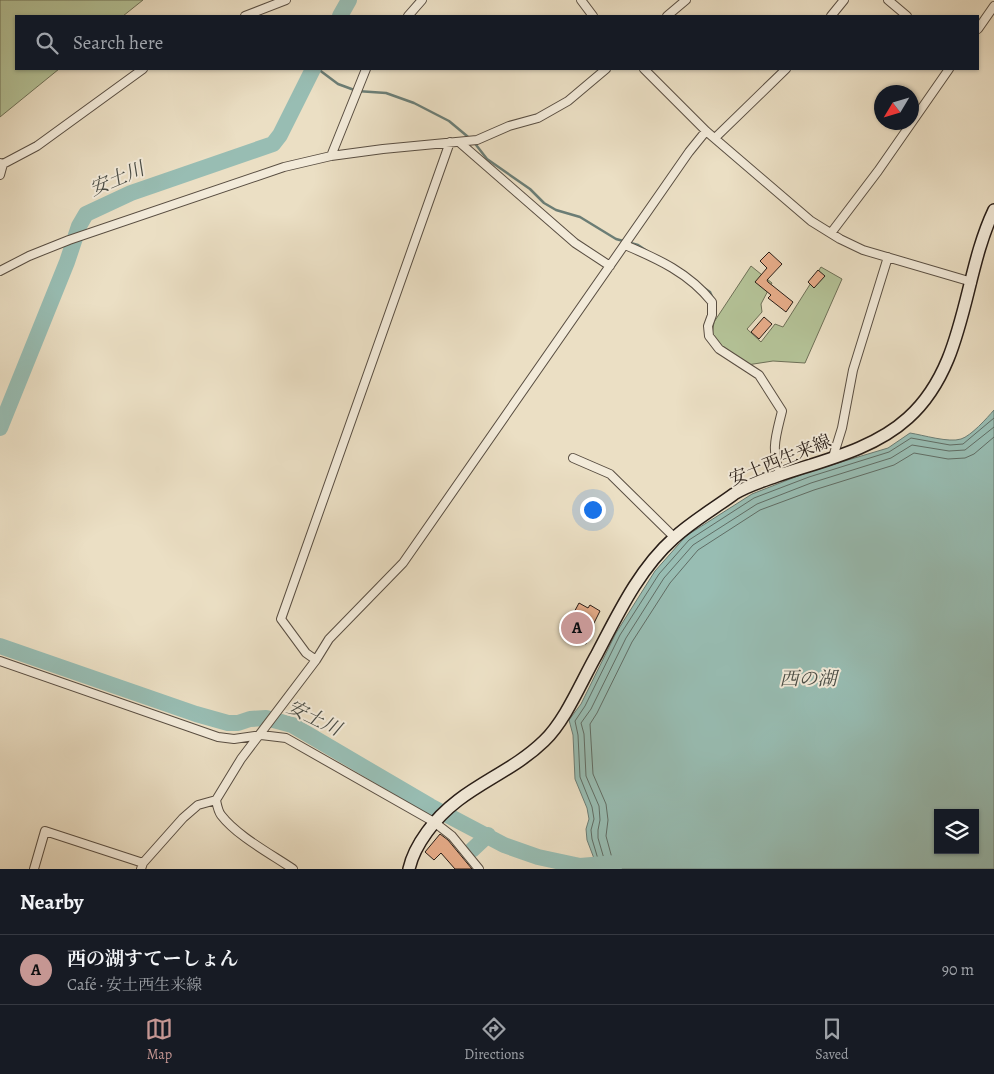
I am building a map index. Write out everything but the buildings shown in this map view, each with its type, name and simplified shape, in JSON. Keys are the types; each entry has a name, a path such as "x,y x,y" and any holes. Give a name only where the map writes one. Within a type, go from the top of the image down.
{"main road":[{"name":"安土西生来線","path":"409,869 411,860 420,843 435,821 462,796 528,756 560,722 617,615 647,567 674,537 738,492 872,443 908,418 929,393 946,365 972,282 982,239 994,210"}],"street":[{"path":"248,15 286,0"},
{"path":"409,15 422,0"},
{"path":"581,0 592,15"},
{"path":"668,15 686,0"},
{"path":"832,15 844,0"},
{"path":"888,0 906,15"},
{"path":"979,28 994,6"},
{"path":"0,176 1,163 37,146 142,70"},
{"path":"330,156 366,70"},
{"path":"0,271 29,256 70,240 284,167 330,156 478,140 509,126 538,118 553,110 568,101 605,70"},
{"path":"645,70 706,130 811,221 863,250 972,282"},
{"path":"716,138 785,70"},
{"path":"831,233 949,70"},
{"path":"34,869 45,831 142,866 183,818 198,805 216,800 241,759 267,727 329,639 403,563 706,130"},
{"path":"316,660 306,653 281,619 450,142"},
{"path":"462,142 575,243 610,266"},
{"path":"625,245 660,260 680,272 704,291 712,302 712,315 708,326 709,336 719,349 759,375 782,411 774,444 775,462 781,475"},
{"path":"833,457 842,428 853,370 888,257"},
{"path":"573,458 610,474 674,537"},
{"path":"0,661 218,737 234,740 261,735 286,738 435,821 452,836 479,869"},
{"path":"216,800 219,813 229,823 293,869"}],"green space":[{"path":"0,0 143,0 124,15 15,15 15,70 58,70 0,117"},
{"path":"751,266 772,283 761,304 762,312 747,329 761,342 775,324 783,327 821,267 842,279 805,363 773,361 747,365 722,348 712,336 714,322"}],"water":[{"name":"西の湖","path":"994,410 994,869 598,869 587,840 586,829 589,819 587,808 575,779 573,735 569,720 581,704 616,633 655,571 686,536 752,494 808,472 888,448 910,433 956,440 974,431"}],"waterway":[{"name":"安土川","path":"341,15 349,0"},
{"name":"安土川","path":"0,428 67,262 79,226 86,214 131,193 273,144 280,135 312,70"},
{"path":"319,70 338,84 357,91 386,93 414,103 449,121 473,141 487,159 530,189 544,203 556,210 580,217 616,239 638,245 647,251"},
{"path":"704,288 710,292 714,301"},
{"name":"安土川","path":"0,646 196,714 228,723 266,718 292,725 430,806 504,845 538,857 580,866 616,863"},
{"path":"472,850 488,835"}],"place":[{"name":"西の湖すてーしょん","path":"577,628"}]}
